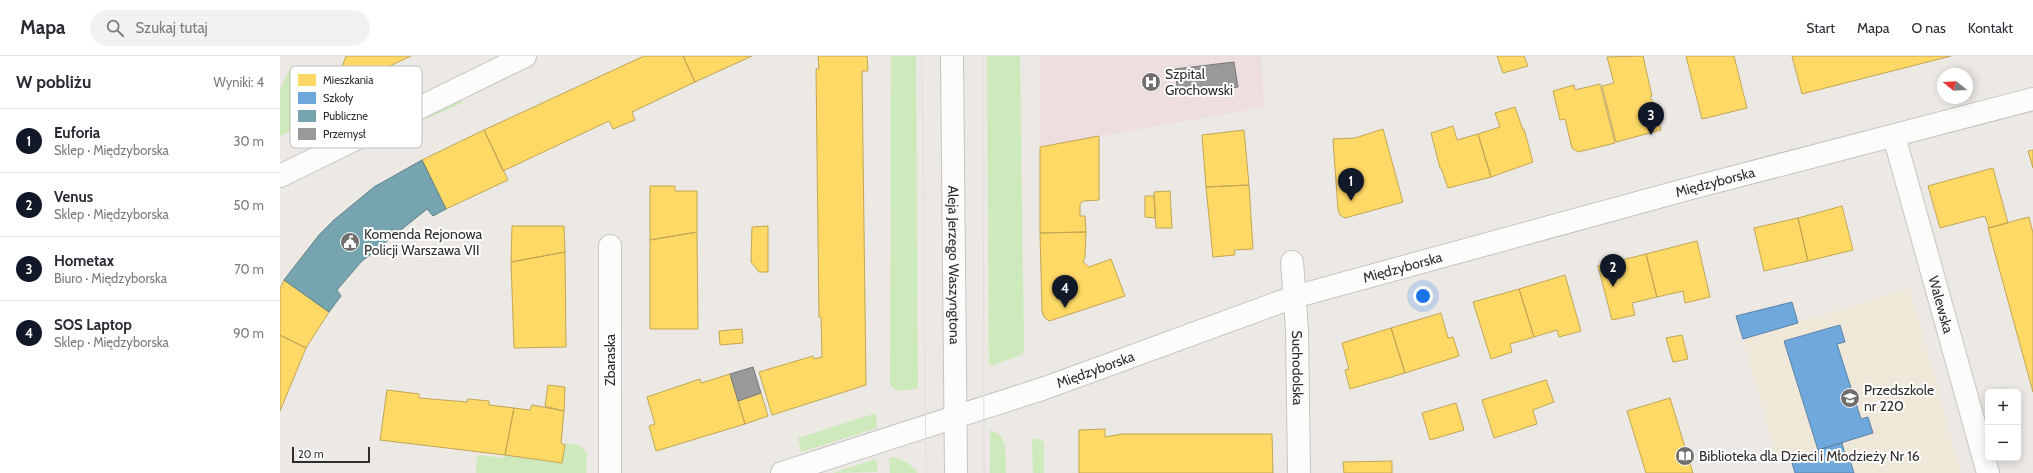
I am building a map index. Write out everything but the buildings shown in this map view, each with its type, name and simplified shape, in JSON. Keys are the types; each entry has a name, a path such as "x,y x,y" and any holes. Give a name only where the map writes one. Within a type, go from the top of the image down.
{"street":[{"path":"422,106 525,56"},
{"name":"Aleja Jerzego Waszyngtona","path":"952,56 956,473"},
{"name":"Międzyborska","path":"782,473 1045,388 1294,297 1688,189 2033,99"},
{"name":"Walewska","path":"1894,136 1988,473"},
{"path":"280,176 337,148"},
{"name":"Zbaraska","path":"610,246 610,473"},
{"name":"Suchodolska","path":"1292,262 1298,329 1299,473"}],"shaded area":[{"name":"Szpital Grochowski","path":"1040,56 1261,56 1264,107 1040,147"},
{"name":"Przedszkole nr 220","path":"1910,288 1961,473 1795,473 1791,457 1777,461 1743,339"}],"green space":[{"path":"891,56 916,56 918,389 897,391 890,385"},
{"path":"987,56 1020,56 1024,350 1023,354 991,366 989,364"},
{"path":"290,68 290,131 280,136 280,89"},
{"path":"458,96 462,103 426,119 423,112"},
{"path":"876,413 877,428 801,452 798,438"},
{"path":"990,430 1001,437 1004,442 1006,454 1006,473 990,473"},
{"path":"1036,438 1044,442 1044,473 1033,473 1032,439"},
{"path":"565,443 579,445 587,453 586,473 476,473 477,458 480,455 503,458 505,455 562,463"},
{"path":"893,457 906,462 917,471 917,473 890,473 889,458"},
{"path":"876,459 878,472 833,473"}],"tram line":[{"path":"922,56 926,473"},
{"path":"983,56 984,473"}],"place":[{"name":"Szpital Grochowski","path":"1151,82"},
{"name":"Hometax","path":"1651,135"},
{"name":"Euforia","path":"1351,201"},
{"name":"Komenda Rejonowa Policji Warszawa VII","path":"350,242"},
{"name":"Venus","path":"1613,287"},
{"name":"SOS Laptop","path":"1065,308"},
{"name":"Przedszkole nr 220","path":"1850,398"},
{"name":"Biblioteka dla Dzieci i Młodzieży Nr 16","path":"1685,456"}]}
